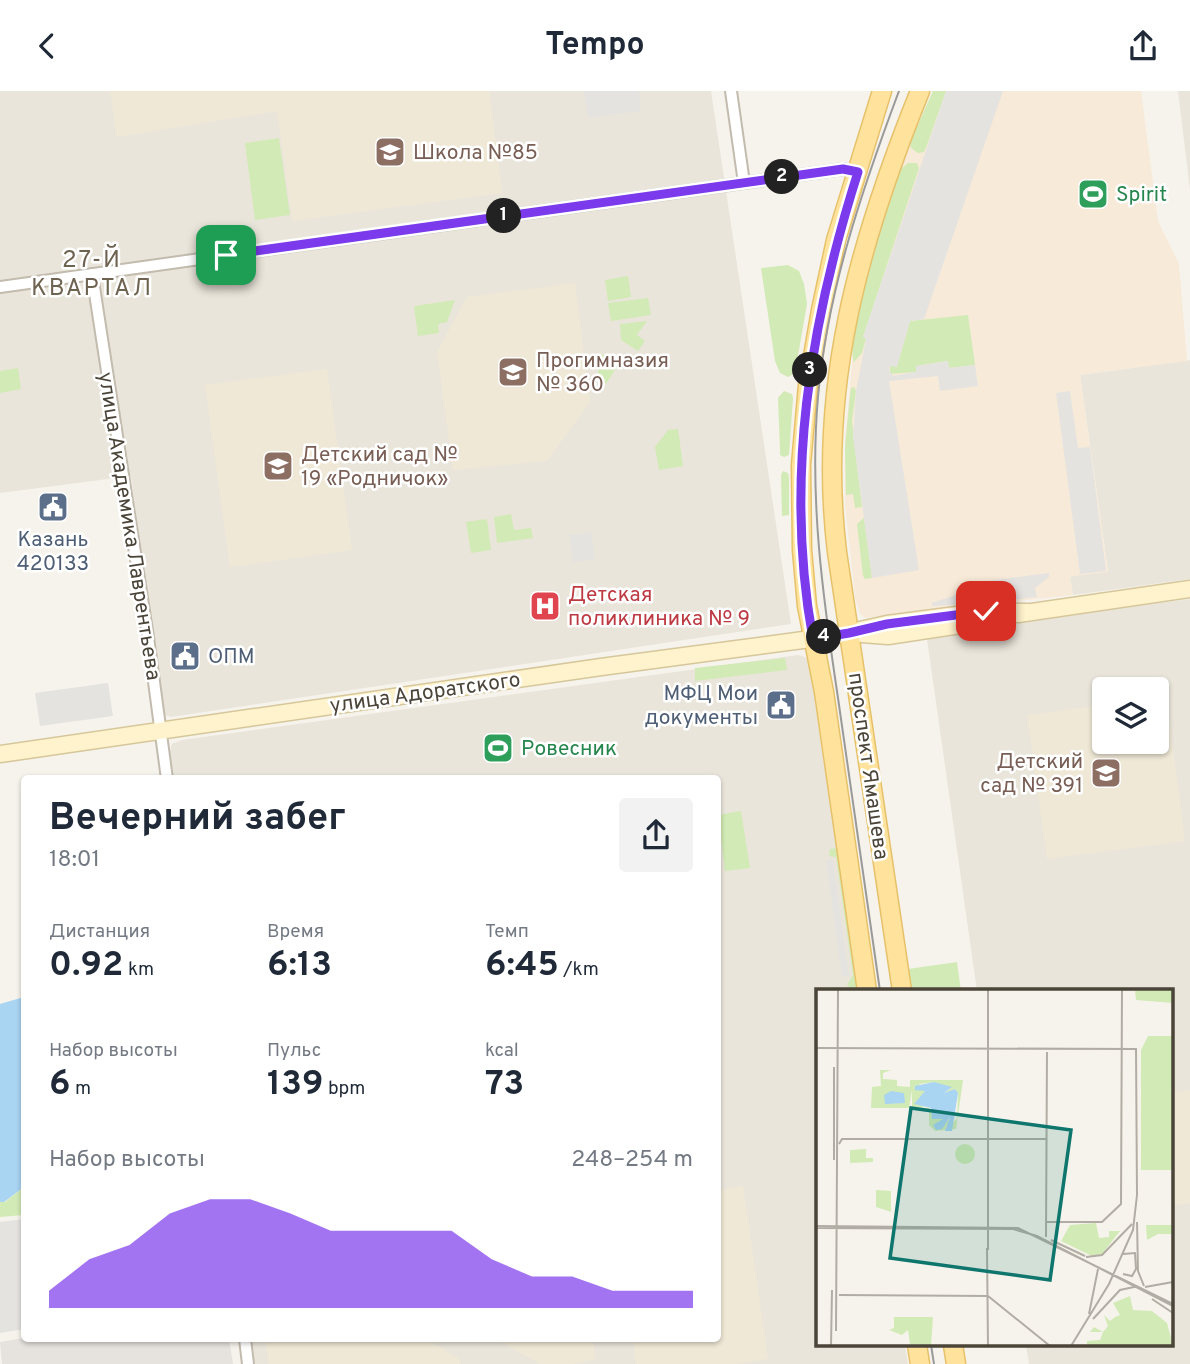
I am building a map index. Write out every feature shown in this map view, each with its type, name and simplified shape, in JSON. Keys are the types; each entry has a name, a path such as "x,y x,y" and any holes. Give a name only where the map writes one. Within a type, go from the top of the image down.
{"main road":[{"name":"проспект Ямашева","path":"867,989 824,692 807,606 802,550 801,465 813,349 836,240 882,91"},
{"name":"проспект Ямашева","path":"902,989 837,552 832,499 833,437 838,372 850,300 864,245 897,148 920,91"}],"street":[{"path":"730,91 744,183"},
{"path":"0,287 843,169 858,172"},
{"name":"улица Академика Лаврентьева","path":"92,274 167,775"},
{"name":"улица Адоратского","path":"0,754 849,633 888,636 987,622 1027,612 1190,589"},
{"path":"245,1342 248,1364"}],"shaded area":[{"path":"0,91 711,91 791,624 171,717 165,715 161,709 131,476 0,493"},
{"name":"Школа №85","path":"110,91 489,91 502,193 292,221 277,111 117,137"},
{"path":"584,91 639,91 641,111 588,118"},
{"path":"934,91 1141,91 1158,221 1179,264 1187,361 1080,375 1108,572 1072,576 1070,579 1073,595 865,618 860,614 855,597 845,505 845,441 854,342 875,248 910,144"},
{"path":"946,91 1003,91 924,319 910,321 897,367 890,366 889,370 893,376 916,372 916,366 948,361 949,368 975,365 978,386 940,391 938,376 889,381 919,570 872,578 853,437 856,391 866,339 863,337"},
{"path":"1178,91 1190,91 1190,190"},
{"name":"Прогимназия № 360","path":"575,283 590,402 547,461 453,470 437,352 467,297"},
{"path":"1190,360 1190,579 1073,595 1070,578 1072,576 1108,571 1080,375"},
{"name":"Детский сад № 19 «Родничок»","path":"327,369 352,550 230,567 205,385"},
{"path":"1070,391 1078,448 1090,447 1106,571 1080,574 1056,393"},
{"path":"591,532 595,559 573,562 569,535"},
{"path":"1049,573 1049,577 1035,588 1037,597 932,606 932,603 973,589 972,583"},
{"path":"1190,599 1190,1364 1029,1364 1026,1347 1172,1347 1172,989 977,989 926,632"},
{"path":"798,655 805,657 813,664 815,703 829,779 857,989 816,989 816,1347 905,1347 908,1364 254,1364 250,1342 721,1342 721,775 172,775 169,755 172,744 182,740"},
{"path":"108,683 113,716 40,726 35,693"},
{"name":"Детский сад № 391","path":"1092,707 1092,754 1169,754 1169,719 1185,841 1047,859 1027,715"},
{"path":"826,860 833,860 849,976 842,977"},
{"path":"1190,1090 1190,1203 1172,1206 1172,1093"},
{"path":"743,1186 768,1359 735,1364 636,1364 633,1342 721,1342 721,1190"},
{"path":"21,1219 21,1330 0,1333 0,1222"},
{"path":"21,1338 21,1342 229,1342 233,1364 2,1364 0,1342"},
{"path":"265,1342 433,1342 459,1359 460,1364 269,1364"},
{"path":"501,1342 593,1342 595,1359 573,1364 540,1364"}],"green space":[{"path":"933,91 946,91 924,152 918,153 911,148 910,142"},
{"path":"279,138 290,215 255,220 245,143"},
{"path":"908,163 917,163 919,168 863,337 866,338 862,353 854,362 852,347 855,325 869,267 901,169"},
{"path":"788,265 799,271 807,304 795,373 788,377 780,373 775,361 761,268"},
{"path":"628,276 631,297 608,301 605,280"},
{"path":"648,298 651,315 611,321 608,303"},
{"path":"455,300 447,322 438,324 439,333 418,336 414,306"},
{"path":"968,315 975,365 949,368 947,361 916,366 916,372 890,374 890,366 897,366 910,321"},
{"path":"647,321 637,335 645,341 638,351 621,340 620,324"},
{"path":"596,355 611,355 620,362 606,384 599,378"},
{"path":"18,368 21,389 0,393 0,371"},
{"path":"854,387 856,391 852,421 862,507 855,508 853,494 846,495 845,446 851,388"},
{"path":"784,391 792,394 793,398 789,455 784,457 780,455 778,398"},
{"path":"678,429 683,466 659,470 655,447 668,430"},
{"path":"783,471 788,473 789,477 789,515 782,516 781,475"},
{"path":"511,514 514,530 531,528 533,538 497,543 494,517"},
{"path":"864,518 872,578 865,579 857,524"},
{"path":"487,519 491,550 471,553 466,522"},
{"path":"785,658 787,670 695,681 695,668"},
{"path":"741,811 750,868 725,871 721,814"},
{"path":"837,848 839,851 858,988 856,989 847,985 853,975 836,857 829,856 830,849"},
{"path":"957,962 961,989 911,989 908,969"},
{"path":"21,1189 21,1215 0,1217 0,1202 5,1202"}],"water":[{"path":"21,998 21,1189 4,1202 0,1202 0,1004"}],"tram line":[{"path":"880,989 832,660 819,548 815,473 818,397 829,319 859,204 899,91"},
{"path":"931,1347 934,1364"}],"place":[{"name":"Школа №85","path":"390,152"},
{"name":"Spirit","path":"1093,194"},
{"name":"Прогимназия № 360","path":"513,372"},
{"name":"Детский сад № 19 «Родничок»","path":"278,466"},
{"name":"Казань 420133","path":"53,507"},
{"name":"Детская поликлиника № 9","path":"545,606"},
{"name":"ОПМ","path":"185,656"},
{"name":"МФЦ Мои документы","path":"781,705"},
{"name":"Ровесник","path":"498,748"},
{"name":"Детский сад № 391","path":"1106,773"}],"district":[{"name":"27-Й КВАРТАЛ","path":"92,273"}],"route":[{"path":"226,255 843,169 858,172 836,240 808,385 800,499 807,606 813,639 887,624 986,611"}]}
